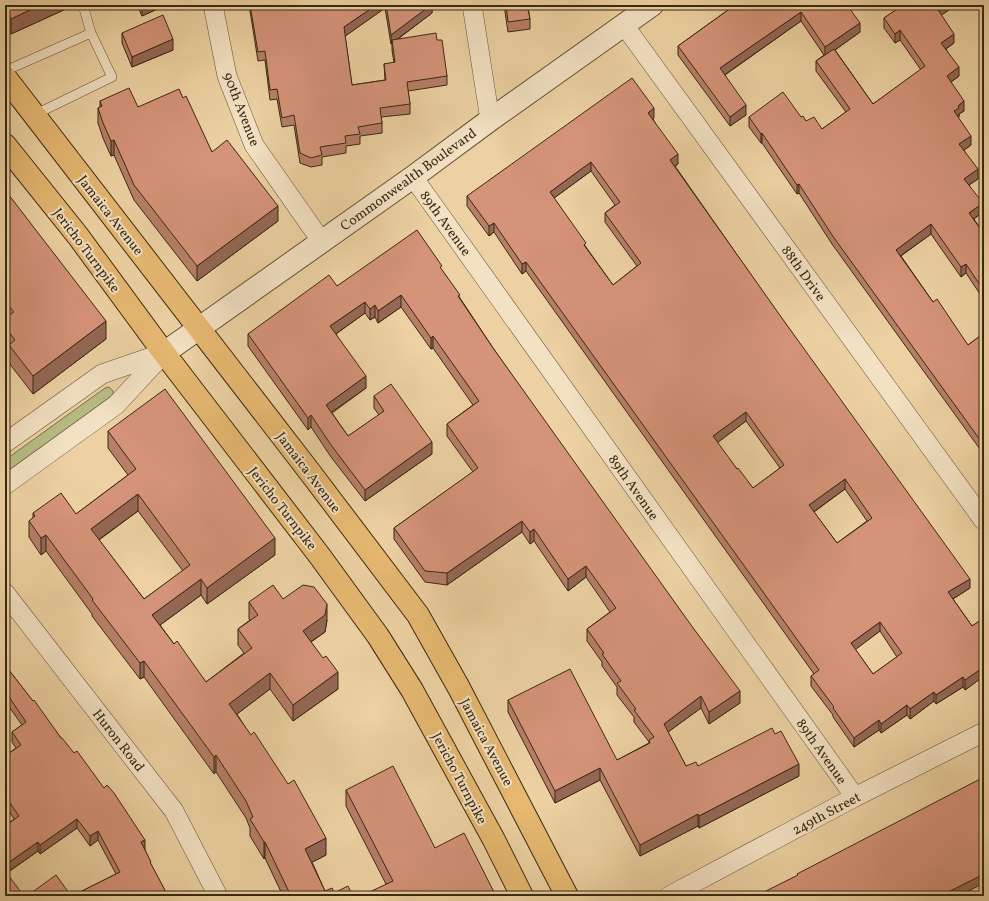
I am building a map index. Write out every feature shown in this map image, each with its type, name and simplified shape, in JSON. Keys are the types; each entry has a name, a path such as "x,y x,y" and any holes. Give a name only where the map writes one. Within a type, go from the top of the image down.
{"main road":[{"name":"Jamaica Avenue","path":"5,77 309,471 418,615 459,688 568,896"},
{"name":"Jericho Turnpike","path":"5,145 78,236 164,353 320,554 378,636 412,690 494,840 522,896"}],"street":[{"name":"90th Avenue","path":"213,5 228,76 254,145 322,242"},
{"path":"472,5 490,120"},
{"name":"Commonwealth Boulevard","path":"5,485 116,405 164,353 322,242 652,5"},
{"name":"88th Drive","path":"624,25 984,521"},
{"name":"89th Avenue","path":"413,177 855,797"},
{"name":"Commonwealth Boulevard","path":"5,443 102,374 164,353"},
{"name":"Huron Road","path":"5,592 174,811 218,896"},
{"name":"249th Street","path":"679,894 855,797 984,732"}],"lane":[{"path":"34,115 112,77 91,33 83,5"},
{"path":"5,70 91,33"}],"green space":[{"path":"109,387 113,391 113,394 110,397 5,473 5,460 105,388"}],"building":[{"path":"5,5 40,5 11,19"},
{"path":"250,5 376,5 344,27 352,85 386,80 384,64 395,62 392,40 436,33 437,40 442,40 447,76 407,82 410,104 380,108 382,123 358,127 360,134 345,136 346,143 320,147 322,155 311,158 300,153 294,115 282,118 277,89 270,90 265,51 258,52"},
{"path":"386,5 431,5 391,35"},
{"path":"506,5 527,5 530,19 508,22"},
{"path":"735,5 847,5 860,23 825,47 801,12 720,68 746,105 730,117 678,46"},
{"path":"903,5 942,5 937,8 954,34 941,43 959,67 947,76 964,101 958,106 959,108 954,111 971,136 959,144 978,169 964,179 983,203 969,213 984,234 984,291 966,264 961,267 931,224 896,250 933,302 937,299 968,345 984,333 984,447 832,235 799,184 797,185 762,133 761,134 749,117 783,92 801,117 803,116 806,121 814,117 822,129 850,109 816,61 834,49 873,104 925,66 900,30 895,34 884,18"},
{"path":"163,15 173,39 132,57 122,33"},
{"path":"632,78 654,108 648,113 678,154 670,160 970,579 948,592 972,626 984,618 984,667 965,680 963,677 936,695 934,692 910,709 907,705 881,724 879,720 854,738 833,708 834,707 811,676 819,670 526,262 522,264 494,223 489,226 467,196","holes":["591,162 620,202 605,213 641,263 613,285 584,245 586,243 550,192","746,412 784,465 753,488 713,436","845,479 872,518 837,543 809,505","880,622 902,653 873,674 851,643"]},
{"path":"129,88 138,107 179,89 183,98 186,96 212,152 227,140 278,206 197,266 134,185 114,140 111,141 103,123 98,108 102,106 100,101"},
{"path":"5,190 106,321 33,376 9,345 15,340 5,327 5,318 14,312 5,301"},
{"path":"417,230 442,266 440,267 460,295 458,296 493,348 740,691 709,712 701,696 664,724 686,766 696,762 698,766 772,728 775,734 781,731 799,764 699,816 698,814 640,845 600,768 555,791 508,700 570,669 617,760 650,743 649,740 654,737 634,710 636,709 617,683 621,681 587,629 616,608 586,566 568,579 534,529 530,532 522,521 447,573 425,571 394,528 478,468 447,424 479,401 433,336 431,338 401,295 378,311 375,305 370,309 365,302 330,326 366,376 326,405 348,436 384,411 374,396 391,384 432,442 365,490 331,445 311,415 308,418 248,334 329,275 337,286"},
{"path":"165,389 275,538 207,588 201,579 152,615 174,644 177,641 206,682 252,648 238,629 258,615 249,602 273,585 283,599 303,585 314,587 327,604 325,615 303,631 323,658 326,656 338,672 293,705 270,673 229,704 251,735 254,732 288,784 294,780 326,838 305,849 325,891 332,888 334,893 348,886 353,896 291,896 265,842 250,819 253,817 246,801 216,755 214,757 144,661 140,663 92,600 93,599 46,535 41,538 29,521 35,516 33,513 61,493 76,514 136,469 108,431","holes":["138,494 190,565 144,599 91,529"]},
{"path":"5,665 33,701 34,700 61,738 74,753 77,751 104,788 107,785 114,793 145,840 141,842 168,896 75,896 74,895 120,872 98,831 90,836 77,819 40,845 38,842 5,865 5,826 19,816 5,796 5,756 21,745 12,732 26,722 5,691"},
{"path":"393,766 435,848 464,833 496,896 361,896 393,881 346,790"},
{"path":"984,777 984,874 948,892 950,896 756,896 798,875 797,874"},
{"path":"5,871 24,896 5,896"},
{"path":"56,875 71,896 27,896"}]}
